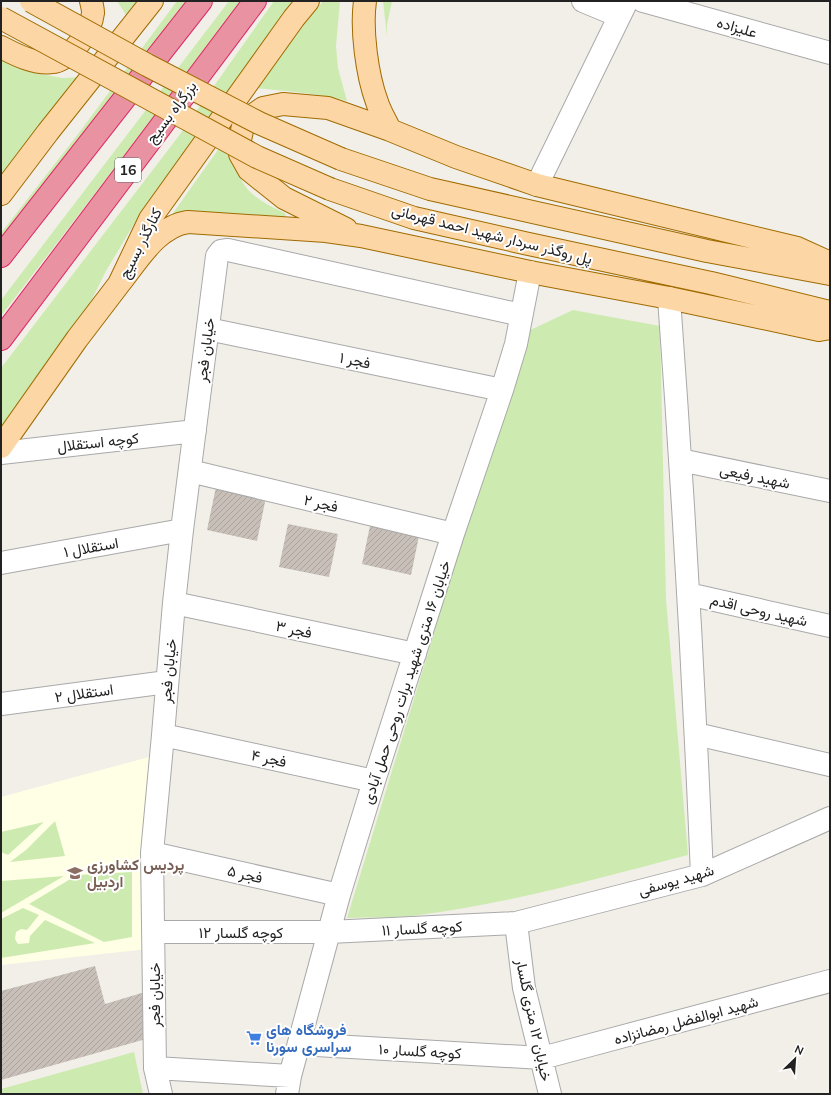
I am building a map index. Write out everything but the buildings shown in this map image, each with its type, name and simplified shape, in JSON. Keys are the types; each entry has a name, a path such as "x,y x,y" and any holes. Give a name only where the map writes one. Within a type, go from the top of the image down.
{"highway":[{"path":"1,256 201,1"},
{"name":"بزرگراه بسیج","path":"1,338 255,1"}],"main road":[{"name":"پل روگذر سردار شهید احمد قهرمانی","path":"31,1 147,65 259,123 341,159 430,189 707,251 830,274"},
{"path":"1,47 26,59 40,62 53,62 64,58 85,35 93,13 91,1"},
{"path":"1,194 152,1"},
{"name":"کنارگذر بسیج","path":"1,447 77,339 119,284 126,273 150,219 294,18 308,1"},
{"path":"364,1 363,16 370,79 377,103 390,130"},
{"name":"پل روگذر سردار شهید احمد قهرمانی","path":"1,18 257,157 330,189 414,218 711,283 830,312"},
{"path":"361,236 284,198 251,172 240,154 240,140 243,126 253,115 263,108 283,104 328,108 390,130 456,157 537,185 797,248 830,263"},
{"path":"119,284 157,237 171,228 188,222 326,231 361,236 530,272 669,298 819,330 830,328"}],"street":[{"path":"537,185 623,9 583,1"},
{"name":"علیزاده","path":"643,1 830,53"},
{"name":"خیابان فجر","path":"161,1094 155,1068 152,853 174,603 217,256 221,251 228,250 521,315"},
{"name":"خیابان ۱۶ متری شهید برات روحی حمل آبادی","path":"288,1085 339,895 374,781 516,344 530,272"},
{"path":"669,298 688,594 702,875"},
{"name":"فجر ۱","path":"208,329 502,390"},
{"name":"کوچه استقلال","path":"1,453 195,431"},
{"name":"شهید رفیعی","path":"680,460 830,491"},
{"name":"فجر ۲","path":"190,471 453,534"},
{"name":"استقلال ۱","path":"1,564 182,530"},
{"name":"شهید روحی اقدم","path":"688,594 830,626"},
{"name":"فجر ۳","path":"174,603 415,654"},
{"name":"استقلال ۲","path":"1,704 167,682"},
{"path":"696,734 830,764"},
{"name":"فجر ۴","path":"163,735 374,781"},
{"name":"شهید یوسفی","path":"516,923 702,875 830,818"},
{"name":"فجر ۵","path":"152,853 339,895"},
{"name":"کوچه گلسار ۱۱","path":"329,932 516,923"},
{"name":"خیابان ۱۲ متری گلسار","path":"516,923 524,988 550,1094"},
{"name":"کوچه گلسار ۱۲","path":"154,932 329,932"},
{"name":"شهید ابوالفضل رمضانزاده","path":"542,1058 830,981"},
{"name":"کوچه گلسار ۱۰","path":"299,1044 542,1058"},
{"path":"155,1068 288,1085"}],"shaded area":[{"name":"پردیس کشاورزی اردبیل","path":"149,757 148,949 1,965 1,797"}],"green space":[{"path":"117,1 143,1 128,18"},
{"path":"177,1 191,1 1,246 1,233 78,134"},
{"path":"229,1 243,1 1,316 1,300"},
{"path":"274,1 303,1 137,219 106,271 76,331 1,429 1,368 178,137"},
{"path":"323,1 340,1 336,46 338,68 347,101 313,94 254,88"},
{"path":"383,1 392,1 387,25 387,37"},
{"path":"1,57 40,74 63,78 80,77 1,177"},
{"path":"222,144 236,150 236,162 239,175 243,183 254,196 285,213 286,217 246,214 171,216"},
{"path":"573,310 660,326 666,599 688,855 555,889 487,904 410,916 347,918 526,332"},
{"path":"55,821 65,856 10,862 26,850"},
{"path":"44,822 8,855 1,852 1,832"},
{"path":"132,872 132,937 104,942 29,904 77,875"},
{"path":"64,876 1,913 1,881"},
{"path":"23,908 39,915 27,930 21,929 16,932 15,939 18,944 29,943 30,936 45,920 95,943 1,958 1,919"},
{"path":"134,1052 143,1094 1,1094 1,1089"}],"place":[{"name":"پردیس کشاورزی اردبیل","path":"75,873"},
{"name":"فروشگاه های سراسری سورنا","path":"254,1038"}]}
